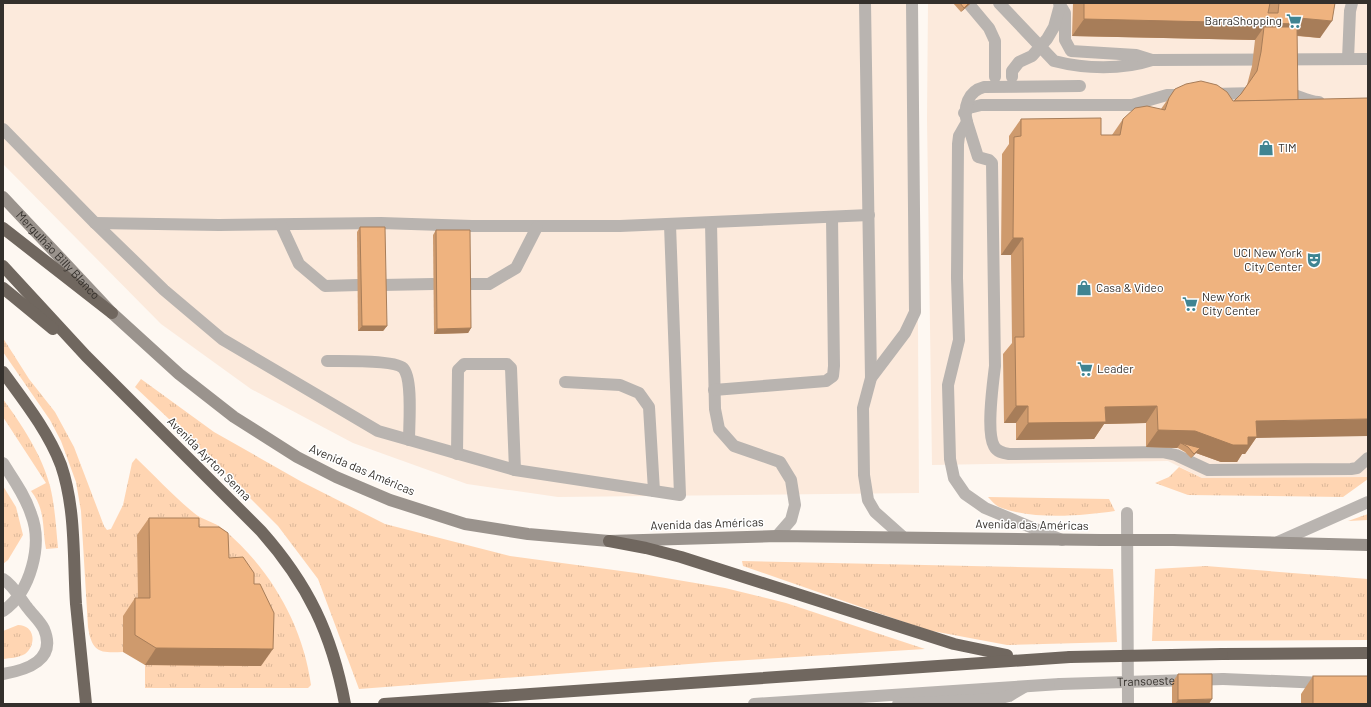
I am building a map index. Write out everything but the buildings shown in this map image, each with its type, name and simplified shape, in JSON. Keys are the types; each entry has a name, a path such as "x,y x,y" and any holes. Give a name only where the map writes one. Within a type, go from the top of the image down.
{"highway":[{"path":"3,228 112,313"},
{"name":"Avenida Ayrton Senna","path":"3,266 86,356 261,530 281,554 316,608 329,641 340,678 345,704"},
{"path":"3,288 86,356"},
{"path":"3,372 36,418 47,438 60,464 68,493 76,605 86,704"},
{"path":"609,541 681,557 954,644 1027,658"},
{"path":"384,704 1027,658 1368,653"}],"main road":[{"name":"Mergulhão Billy Blanco","path":"3,197 112,313"},
{"name":"Avenida das Américas","path":"112,313 180,374 234,417 297,457 336,477 390,500 465,524 528,534 609,541 777,536 1172,540 1368,545"}],"street":[{"path":"866,3 871,378 863,408 866,490 868,500 875,512 903,537"},
{"path":"871,378 905,333 915,312 912,3"},
{"path":"968,3 990,28 995,42 995,77"},
{"path":"999,3 1054,61 1067,64 1133,66 1152,60 1368,59"},
{"path":"1348,59 1350,11 1352,3"},
{"path":"1012,77 1012,71 1019,62 1032,56 1054,27 1059,4"},
{"path":"1059,4 1065,13 1065,40 1071,51 1136,55 1152,60"},
{"path":"1080,86 984,87 977,89 970,95 966,117 978,157 989,160 992,164 995,366 992,391 992,438 994,447 1001,452 1009,454 1162,452 1176,456 1208,470 1351,469 1357,468 1368,458"},
{"path":"1063,540 985,508 965,494 954,478 950,459 948,384 959,340 957,278 958,144 959,136 969,108 981,105 1132,105 1167,95 1288,92 1312,102 1333,101"},
{"path":"3,129 95,223 164,290 222,339 378,431 515,470 680,495 670,225"},
{"path":"95,223 281,225 381,223 537,227 670,225 869,215"},
{"path":"714,390 826,381 833,376 832,217"},
{"path":"711,223 715,409 720,428 734,446 780,462 791,480 795,505 791,520 777,536"},
{"path":"281,225 298,264 325,286 358,286"},
{"path":"467,284 489,284 516,268 537,227"},
{"path":"382,285 433,284"},
{"path":"327,361 392,363 402,367 408,377 409,440"},
{"path":"457,454 458,370 460,366 464,364 507,364 511,368 515,470"},
{"path":"565,382 620,384 639,393 649,407 654,491"},
{"path":"3,463 20,490 32,514 35,529 35,548 26,583 18,595 3,611"},
{"path":"1278,542 1368,502"},
{"path":"1127,513 1128,704"},
{"path":"3,579 18,595 44,628 47,640 45,651 40,661 32,667 3,674"},
{"name":"Transoeste","path":"754,704 804,702 1060,684 1223,680 1315,683 1338,686"},
{"name":"Transoeste","path":"898,704 997,699 1009,696 1025,686"}],"shaded area":[{"path":"3,3 916,3 919,493 558,497 467,484 353,443 251,389 161,324 3,164"},
{"path":"928,3 1368,3 1368,477 1202,478 1168,461 932,465 927,119"}],"green space":[{"path":"3,338 29,379 55,412 74,447 104,526 107,530 111,529 123,505 132,463 136,458 171,493 194,513 223,529 240,544 255,561 282,599 292,620 307,663 311,685 308,688 145,688 145,665 138,616 123,616 123,652 108,652 98,650 95,647 88,627 81,511 76,482 61,441 50,420 3,352"},
{"path":"141,379 214,432 302,482 385,524 510,556 636,573 725,588 786,603 925,649 715,662 359,689 318,579 278,526 206,454 135,387"},
{"path":"3,399 31,441 42,463 50,486 53,501 58,548 46,549 43,519 36,498 31,491 46,483 3,417"},
{"path":"1179,467 1202,478 1368,477 1368,479 1343,497 1188,495 1155,483 1169,477"},
{"path":"3,486 16,507 23,535 8,560 3,564"},
{"path":"988,497 1109,499 1115,511 1057,516 1026,514 999,507"},
{"path":"1368,514 1368,520 1348,521"},
{"path":"742,561 1113,569 1117,642 1007,645 927,630 743,566"},
{"path":"1206,566 1368,579 1368,640 1152,641 1155,569"},
{"path":"18,625 28,628 31,632 33,641 31,646 25,654 14,658 3,659 3,631"}],"place":[{"name":"BarraShopping","path":"1294,21"},
{"name":"TIM","path":"1266,148"},
{"name":"UCI New York City Center","path":"1314,260"},
{"name":"Casa & Video","path":"1084,288"},
{"name":"New York City Center","path":"1190,304"},
{"name":"Leader","path":"1085,369"}]}
